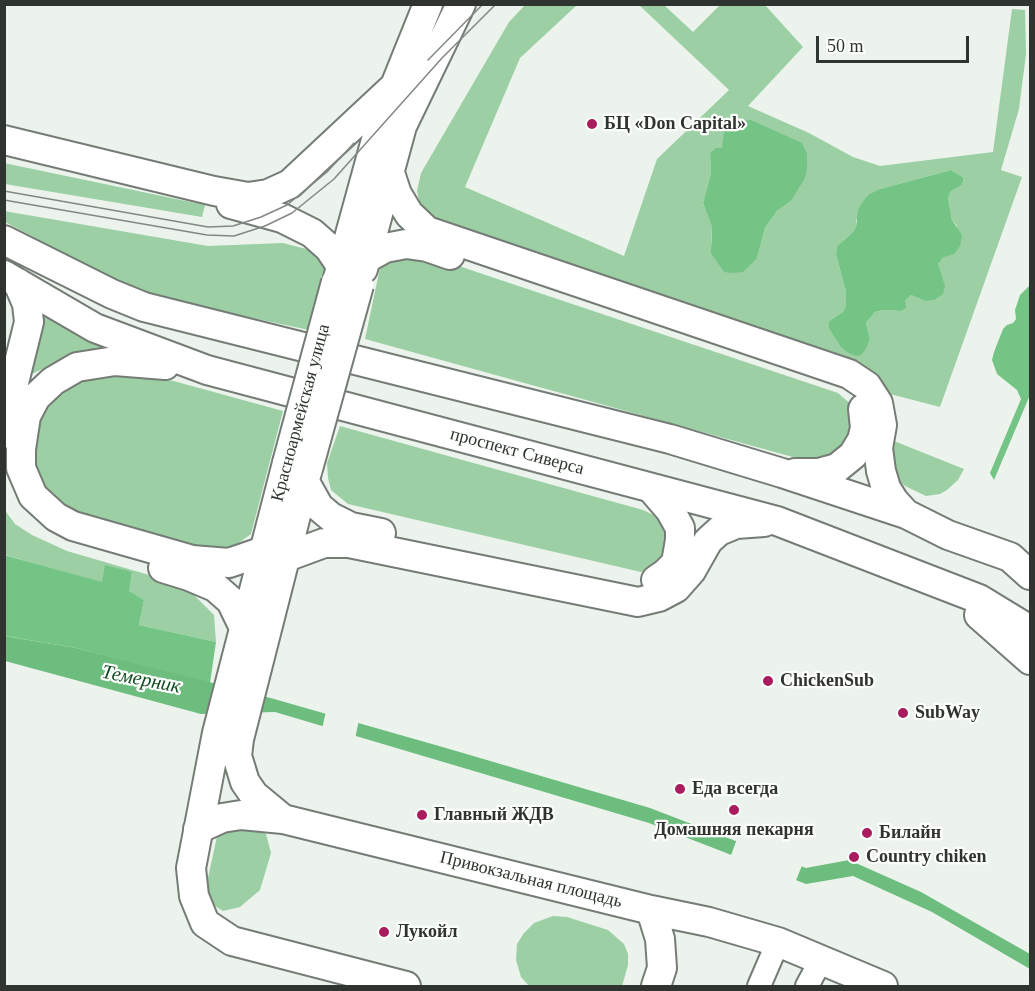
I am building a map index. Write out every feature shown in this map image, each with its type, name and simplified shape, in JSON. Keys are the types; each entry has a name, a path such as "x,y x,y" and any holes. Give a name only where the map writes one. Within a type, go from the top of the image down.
{"main road":[{"name":"Красноармейская улица","path":"198,829 228,736 249,643 300,472 351,273 382,118 428,4"},
{"name":"Красноармейская улица","path":"351,273 390,173 402,126 461,4"},
{"path":"4,140 214,191 248,197 268,194 290,184 396,85"},
{"path":"4,150 270,214 312,233 351,273 385,248 406,244 428,247 837,382 848,389 859,400 864,413 865,428 862,440 853,455 837,468 819,472 782,473"},
{"path":"390,173 397,194 410,214 427,231 849,374 867,386 878,403 882,425 878,448 883,479 894,501 906,514"},
{"path":"4,240 112,294 144,307 670,439 906,514 948,535 1024,567"},
{"path":"4,434 8,407 29,322 27,304 11,279"},
{"name":"проспект Сиверса","path":"11,279 95,328 207,370 777,521 980,599 1030,630"},
{"path":"207,370 115,360 77,367 53,381 36,397 26,416 21,449 21,468 33,496 56,517 73,526 192,560 229,563 324,543 349,543 638,602 659,597 676,588 691,571 708,541 719,531 736,524 777,521"},
{"path":"4,459 20,502 49,531 72,543 189,576 215,587 231,601 249,643"},
{"path":"300,472 319,507 331,517 351,527 637,584 654,581 666,573 676,563 679,555 680,528 670,510 651,488"},
{"path":"909,571 985,619 1030,660"},
{"name":"Привокзальная площадь","path":"228,736 237,756 244,782 254,795 283,819"},
{"name":"Привокзальная площадь","path":"198,829 222,818 241,815 283,819 651,910 709,922 778,942 883,987"},
{"path":"198,829 191,868 194,896 205,923 232,941 406,987"},
{"path":"651,910 660,939 662,968 656,987"}],"street":[{"path":"759,987 778,942"},
{"path":"807,987 821,960"}],"shaded area":[{"path":"525,5 577,5 520,58 465,187 624,256 657,159 729,90 639,5 664,5 693,32 720,5 765,5 803,47 748,106 809,133 853,157 880,166 993,152 1012,9 1025,10 1026,54 1019,109 1001,170 1022,177 940,407 890,394 877,374 853,362 435,220 420,206 417,191 421,173 509,22","holes":["740,121 791,201 777,211 765,228 757,258 711,245 712,227 703,203 711,173 710,153 722,148 730,127","951,170 964,178 962,185 951,191 948,198 952,220 957,226 944,257 938,264 925,301 911,295 905,301 901,311 875,312 866,323 870,339 867,347 840,346 829,329 829,321 843,312 846,305 846,292 836,254 837,246 852,233 856,227 856,220 880,189"]},
{"path":"751,120 802,143 807,154 807,169 805,178 791,201 777,211 765,228 757,258 743,272 724,272 711,253 712,227 703,203 711,173 710,153 716,148 722,148 724,133 730,127 740,121"},
{"path":"4,163 205,205 202,217 5,184"},
{"path":"951,170 964,178 962,185 951,191 948,198 952,220 962,235 960,246 954,254 944,257 938,264 945,286 943,294 934,300 925,301 911,295 905,301 906,308 901,311 875,312 866,323 870,339 867,347 861,355 856,356 847,352 840,346 829,329 829,321 843,312 846,305 846,292 836,254 837,246 856,227 858,210 868,195 880,189"},
{"path":"4,211 208,246 283,243 314,251 328,267 309,330 143,295 5,222"},
{"path":"417,252 838,393 853,406 853,444 818,464 365,339 381,263"},
{"path":"1030,285 1030,395 994,480 990,473 1021,399 1017,390 997,374 992,360 1003,329 1016,319 1015,310 1020,295"},
{"path":"45,315 107,345 105,350 77,352 32,374 30,372"},
{"path":"113,372 148,374 283,411 251,534 236,545 207,552 77,517 44,490 30,457 37,416 46,400 79,378"},
{"path":"340,426 643,510 662,519 666,527 669,552 654,568 641,572 348,504 331,490 328,478 327,463"},
{"path":"894,441 964,469 958,480 947,490 940,494 926,496 905,486 898,479 890,452"},
{"path":"4,509 15,524 32,535 67,551 173,582 191,592 214,615 216,642 139,625 144,600 128,591 132,573 103,583 5,555"},
{"path":"4,555 102,582 105,565 132,572 129,591 144,600 139,625 216,642 210,683 76,648 5,636"},
{"path":"254,825 266,834 271,853 260,890 240,907 223,911 212,904 206,887 218,832"},
{"path":"553,916 567,917 608,930 624,944 628,954 628,965 622,986 529,986 521,977 516,960 517,944 534,923"}],"water":[{"name":"Темерник","path":"4,636 76,648 260,695 446,748 650,808 806,868 849,860 921,892 1030,954 1030,969 932,912 853,876 806,884 649,823 275,712 201,714 5,661"}],"pier":[{"path":"326,711 359,720 355,739 322,729"},
{"path":"737,839 803,863 795,883 730,858"}],"tram line":[{"path":"428,60 483,4"},
{"path":"4,200 207,235 234,236 265,226 292,213 334,179 442,58 496,4"},
{"path":"4,191 208,227 233,226 287,205 327,172 354,143"}],"place":[{"name":"БЦ «Don Capital»","path":"592,124"},
{"name":"ChickenSub","path":"768,681"},
{"name":"SubWay","path":"903,713"},
{"name":"Еда всегда","path":"680,789"},
{"name":"Домашняя пекарня","path":"734,810"},
{"name":"Главный ЖДВ","path":"422,815"},
{"name":"Билайн","path":"867,833"},
{"name":"Country chiken","path":"854,857"},
{"name":"Лукойл","path":"384,932"}]}
